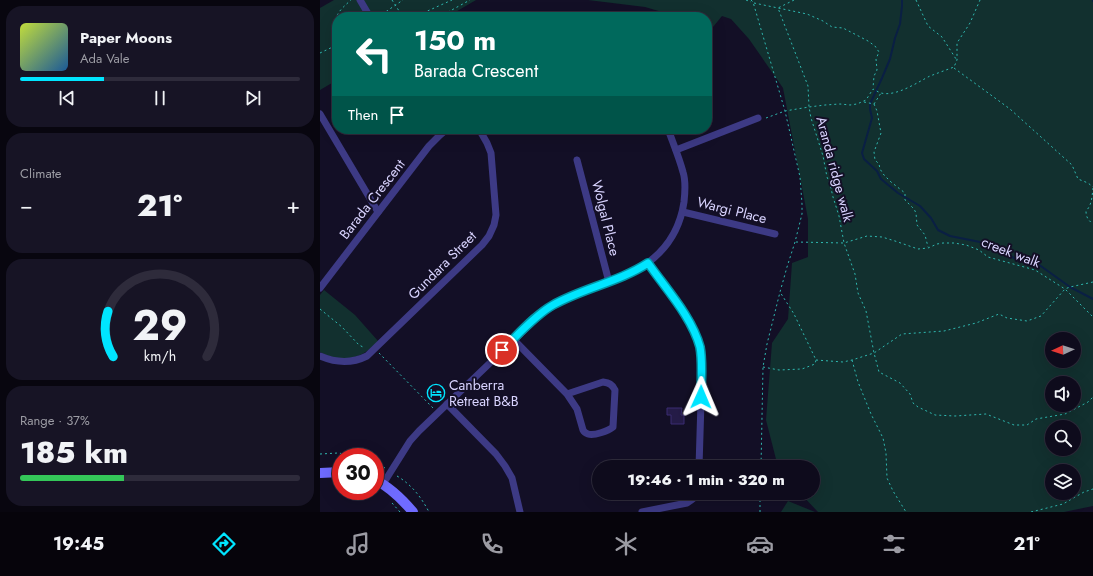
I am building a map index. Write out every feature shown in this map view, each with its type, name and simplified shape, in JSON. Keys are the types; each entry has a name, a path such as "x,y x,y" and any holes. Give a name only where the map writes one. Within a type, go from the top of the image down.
{"street":[{"path":"360,0 367,12"},
{"path":"320,114 378,212"},
{"path":"676,150 758,118"},
{"name":"Barada Crescent","path":"321,285 437,134"},
{"name":"Gundara Street","path":"320,356 328,360 338,362 353,361 367,356 476,251 489,236 494,226 496,214 491,153 482,134"},
{"path":"384,476 419,431 513,339 552,305 628,274 648,263 661,252 671,240 678,226 683,212 685,196 683,172 670,134"},
{"name":"Wolgal Place","path":"577,160 608,282"},
{"name":"Wargi Place","path":"683,212 775,234"},
{"path":"648,263 688,319 700,347 702,369 699,460"},
{"path":"513,339 567,394 577,409 584,432 592,434 607,431 613,427 615,390 613,385 603,382 567,394"},
{"path":"447,404 496,454 505,466 512,478 520,512"},
{"path":"320,473 332,472"},
{"path":"384,485 396,493 413,512"},
{"path":"642,512 686,503 691,500"}],"path":[{"path":"339,12 351,0"},
{"path":"392,0 400,12"},
{"path":"385,12 403,0"},
{"path":"425,12 452,0"},
{"path":"448,12 470,0"},
{"path":"746,0 807,14 832,27 843,28 875,46 879,52 876,59 877,70 874,76 873,88 866,100 863,102"},
{"path":"778,8 794,0"},
{"path":"916,0 928,26 942,37 957,60"},
{"path":"873,88 881,93 888,94 896,92 954,67 957,60 957,43 970,23 980,0"},
{"name":"Aranda ridge walk","path":"778,8 808,86 811,118 839,216 844,243 855,274 858,293 866,311 879,372 900,383 910,394 913,403 935,415 955,416 986,414 1014,425 1027,425 1036,419 1065,414 1088,402 1093,397"},
{"path":"320,53 332,47"},
{"path":"954,67 1010,109 1072,165 1078,179 1093,187 1090,207 1086,211 1088,220 1093,224"},
{"path":"874,104 881,93"},
{"path":"758,118 767,118 785,112 809,107 840,104 850,105 863,102 874,104"},
{"path":"796,242 844,243 867,236 882,237 918,249 928,248 925,235 917,224 916,213 905,200 905,193 884,175 879,164 875,160 874,152 881,134 877,111 874,104"},
{"name":"creek walk","path":"928,248 943,243 966,245 979,250 988,257 1035,270 1064,289 1093,317"},
{"path":"816,360 843,362 852,360 874,353 902,334 944,331 976,323 999,314 1007,318 1027,321 1041,316 1064,289 1093,282"},
{"path":"780,292 794,314 816,360"},
{"path":"320,310 342,327 359,345 368,350 375,348 438,412"},
{"path":"763,367 779,370 802,369 815,364 816,360"},
{"path":"852,360 858,382 883,438 886,453 887,478 906,512"},
{"path":"320,454 332,453"},
{"path":"395,474 412,486 429,512"},
{"path":"1031,512 1063,504 1084,492 1093,489"},
{"path":"760,500 760,512"},
{"path":"392,502 400,512"}],"green space":[{"path":"334,0 476,0 456,12 332,12 332,83 320,90 320,8"},
{"path":"588,0 1093,0 1093,506 1064,512 818,512 807,500 820,500 820,460 776,460 766,420 772,343 788,319 792,263 808,257 808,219 783,88 749,39 731,19 722,16 712,27 712,12 662,12 645,7"},
{"path":"324,290 355,315 378,341 372,347 360,355 345,359 335,358 320,352 320,295"},
{"path":"788,501 815,512 781,512"}],"building":[{"path":"667,408 682,408 681,415 684,415 684,424 671,424 671,415 667,415"}],"waterway":[{"path":"902,0 900,24 890,59 870,104 872,118 862,153 864,159 877,171 881,179 898,193 920,206 931,218 938,230 950,236 985,243 1014,258 1038,264 1070,287 1093,299"}],"place":[{"name":"Canberra Retreat B&B","path":"436,393"}],"route":[{"path":"502,350 552,305 628,274 648,263 688,319 695,333 701,354 701,397"}]}
